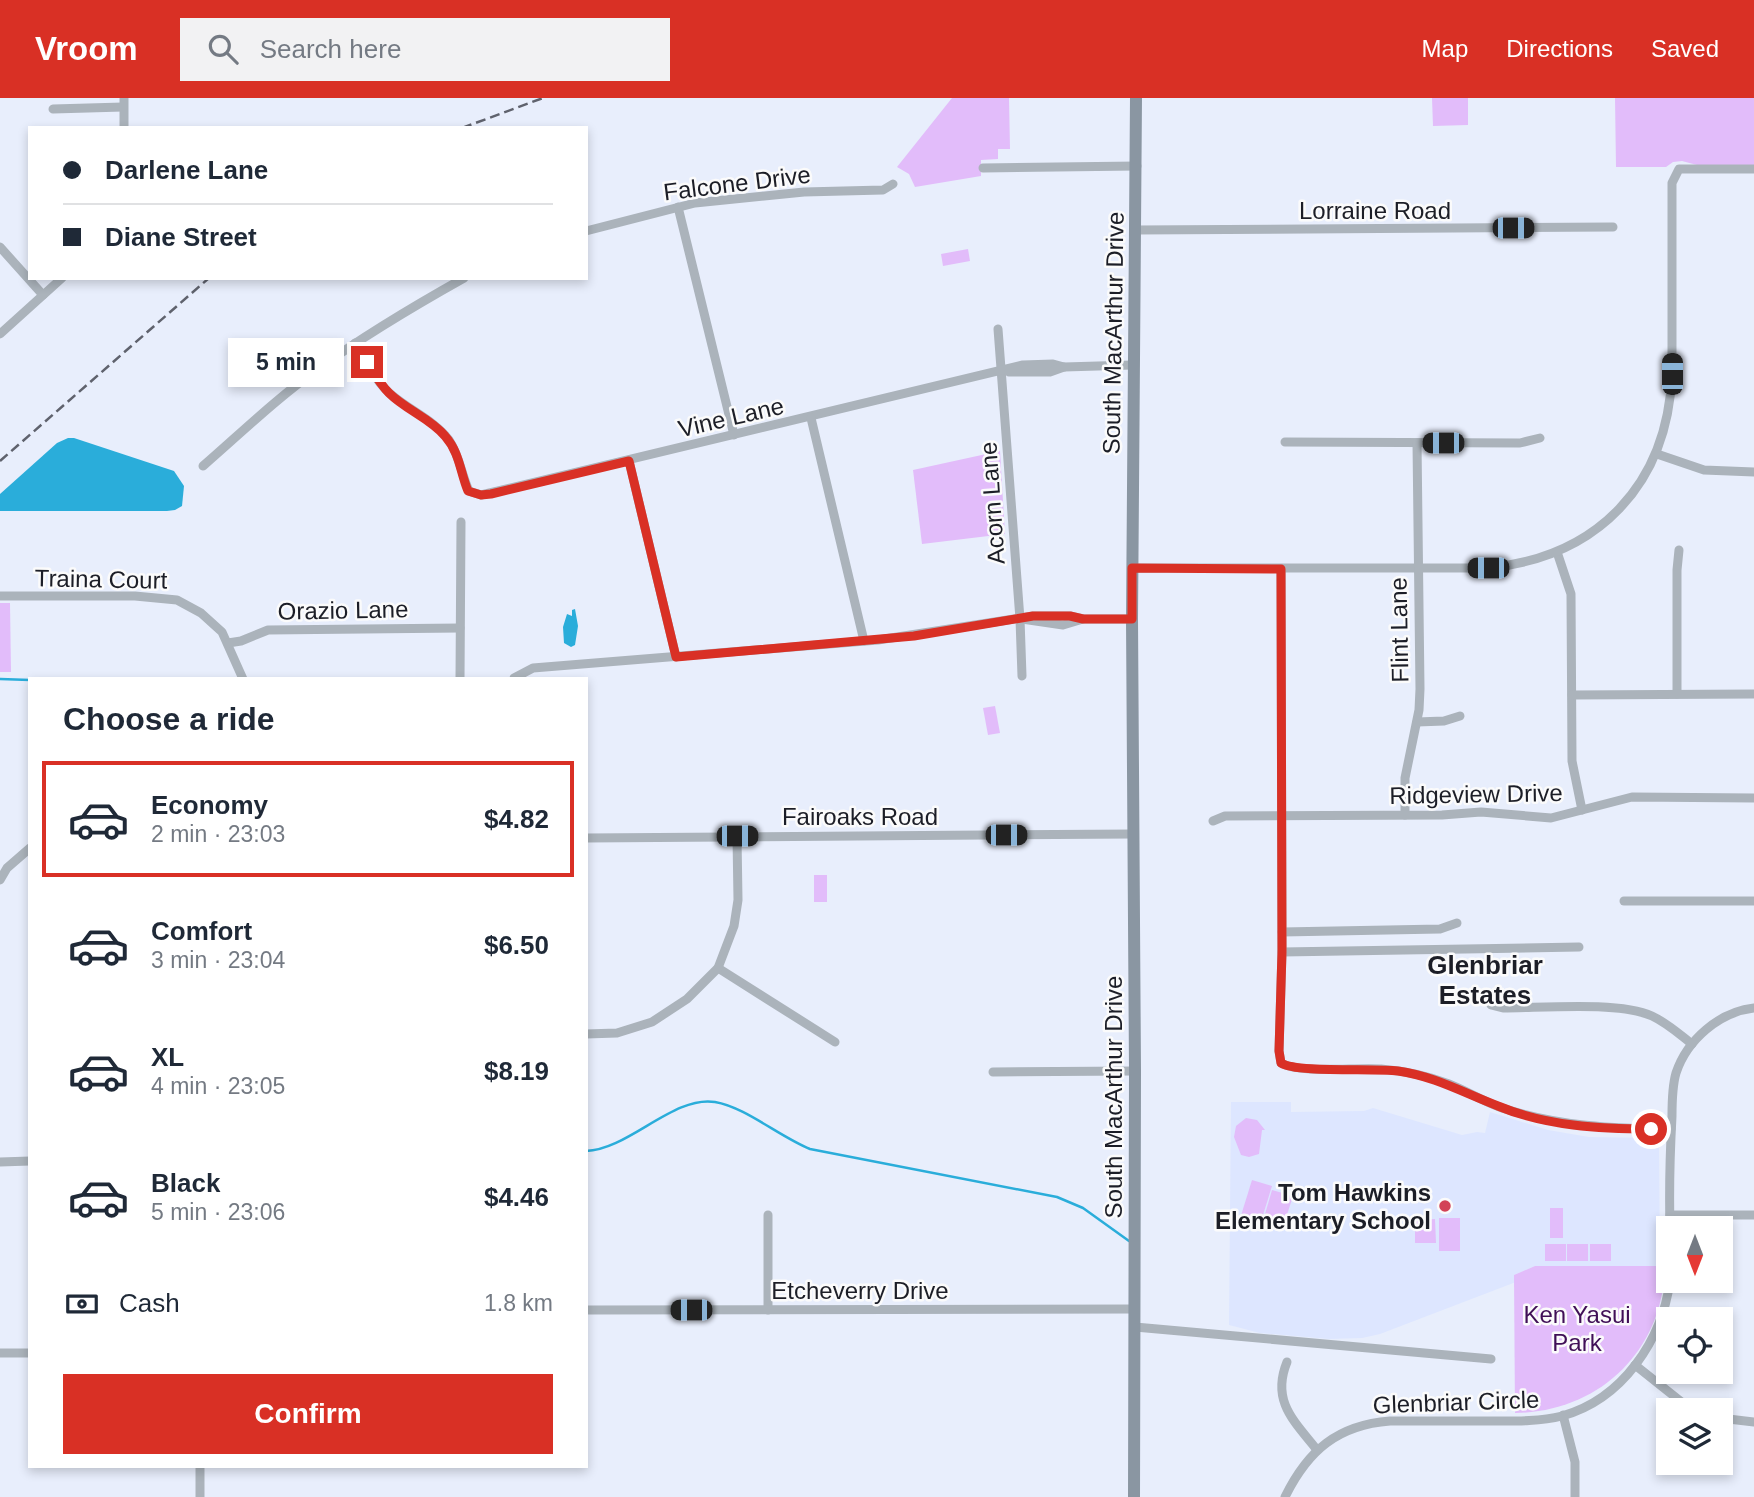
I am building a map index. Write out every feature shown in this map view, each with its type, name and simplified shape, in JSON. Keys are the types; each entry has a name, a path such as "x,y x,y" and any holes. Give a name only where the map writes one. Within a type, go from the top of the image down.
{"street":[{"name":"South MacArthur Drive","path":"1132,568 1136,98"},
{"path":"53,109 123,103 124,126"},
{"path":"983,168 1137,166"},
{"path":"516,677 533,668 914,636 1033,616 1053,620 1132,619 1132,568 1488,568 1517,565 1557,552 1583,539 1622,505 1657,454 1671,402 1672,183 1679,169 1754,169"},
{"name":"Falcone Drive","path":"588,230 678,207 804,192 883,190 893,184"},
{"path":"678,207 734,435"},
{"name":"Lorraine Road","path":"1136,230 1613,227"},
{"path":"0,247 28,278"},
{"path":"30,280 43,295"},
{"path":"0,334 60,280"},
{"path":"203,466 280,399 370,332 461,280"},
{"name":"Acorn Lane","path":"998,329 1022,676"},
{"name":"Vine Lane","path":"355,343 379,382 391,395 447,437 456,452 468,491 481,495 1003,371 1050,372 1064,367 1132,365"},
{"path":"811,418 864,640"},
{"path":"1286,442 1520,443 1540,438"},
{"name":"Flint Lane","path":"1405,815 1405,778 1417,722 1420,689 1417,443"},
{"path":"1657,454 1704,470 1754,472"},
{"path":"629,461 676,657"},
{"path":"460,677 461,522"},
{"path":"1677,694 1679,550"},
{"path":"1557,552 1571,594 1572,761 1582,810"},
{"path":"1281,569 1281,1063 1295,1069 1380,1069 1413,1074 1447,1083 1500,1107 1559,1123 1610,1129 1671,1129"},
{"name":"Traina Court","path":"0,596 167,597 186,603 215,624 229,643 242,677"},
{"name":"South MacArthur Drive","path":"1132,619 1134,1497"},
{"name":"Orazio Lane","path":"229,643 268,630 460,628"},
{"path":"1572,695 1754,694"},
{"path":"1417,722 1444,721 1460,716"},
{"name":"Ridgeview Drive","path":"1213,821 1225,816 1481,812 1551,818 1632,797 1754,798"},
{"name":"Fairoaks Road","path":"588,838 1133,834"},
{"path":"588,1034 617,1033 652,1022 687,999 718,968 734,926 738,900 737,836"},
{"path":"0,880 7,868 28,850"},
{"path":"1624,901 1754,901"},
{"path":"1282,932 1440,929 1457,923"},
{"path":"1282,952 1578,947"},
{"path":"718,968 835,1042"},
{"path":"1491,1004 1503,1008 1633,1010 1660,1021 1692,1044"},
{"path":"1754,1008 1720,1019 1704,1031 1682,1060 1673,1084 1670,1215 1754,1215"},
{"path":"993,1072 1135,1071"},
{"path":"0,1162 28,1161"},
{"path":"768,1215 768,1310"},
{"name":"Glenbriar Circle","path":"1285,1497 1295,1477 1317,1450 1335,1436 1371,1423 1519,1421 1563,1415 1605,1394 1635,1365 1652,1341 1662,1317 1667,1293"},
{"name":"Etcheverry Drive","path":"588,1310 1134,1309"},
{"path":"1135,1327 1491,1359"},
{"path":"0,1353 28,1353"},
{"path":"1287,1362 1281,1377 1281,1392 1294,1421 1317,1450"},
{"path":"1635,1365 1676,1398"},
{"path":"1563,1415 1573,1448 1575,1497"},
{"path":"1733,1420 1754,1422"},
{"path":"200,1468 200,1497"}],"shaded area":[{"name":"Tom Hawkins Elementary School","path":"1231,1102 1291,1102 1291,1112 1364,1111 1373,1108 1462,1135 1485,1133 1490,1112 1548,1130 1589,1137 1652,1138 1659,1146 1660,1216 1656,1216 1656,1266 1535,1266 1514,1275 1516,1282 1380,1334 1362,1338 1329,1339 1260,1333 1229,1325"}],"green space":[{"path":"952,98 1009,98 1010,149 998,149 998,159 981,160 981,176 915,187 909,174 897,167"},
{"path":"1432,98 1468,98 1468,125 1433,126"},
{"path":"1615,98 1754,98 1754,165 1697,165 1682,161 1673,162 1666,167 1616,167"},
{"path":"968,249 970,261 943,266 941,254"},
{"path":"1000,451 1005,534 922,544 913,470"},
{"path":"0,603 10,603 11,672 0,672"},
{"path":"995,706 1000,733 988,735 983,708"},
{"path":"814,875 827,875 827,902 814,902"},
{"path":"1246,1118 1257,1120 1265,1130 1262,1130 1259,1154 1249,1157 1241,1155 1234,1137 1236,1126"},
{"path":"1252,1180 1272,1186 1259,1228 1239,1222"},
{"path":"1272,1190 1293,1196 1283,1227 1263,1221"},
{"path":"1550,1208 1563,1208 1563,1238 1550,1238"},
{"path":"1439,1218 1460,1218 1460,1251 1439,1251"},
{"path":"1435,1219 1436,1243 1415,1243 1415,1220"},
{"path":"1545,1244 1566,1244 1566,1261 1545,1261"},
{"path":"1567,1244 1588,1244 1588,1261 1567,1261"},
{"path":"1590,1244 1611,1244 1611,1261 1590,1261"},
{"name":"Ken Yasui Park","path":"1535,1266 1656,1266 1656,1293 1662,1293 1661,1297 1653,1325 1639,1350 1621,1371 1574,1402 1545,1410 1515,1413 1514,1275"}],"water":[{"path":"68,438 174,471 184,486 182,506 167,511 0,511 0,494 57,443"},
{"path":"575,609 578,626 575,645 571,647 564,643 563,627 567,614 572,616 572,610"}],"waterway":[{"path":"0,679 28,680"},
{"path":"588,1151 618,1142 683,1107 699,1102 715,1102 738,1110 810,1149 1057,1197 1083,1208 1129,1241"}],"railway":[{"path":"467,126 543,98"},
{"path":"0,461 207,280"}],"place":[{"name":"Tom Hawkins Elementary School","path":"1445,1206"}],"district":[{"name":"Glenbriar Estates","path":"1485,980"}],"route":[{"path":"367,362 391,395 447,437 463,468 468,491 473,494 491,494 629,461 676,657 914,636 1033,616 1132,619 1132,568 1281,569 1281,1063 1295,1069 1380,1069 1413,1074 1447,1083 1500,1107 1540,1119 1610,1129 1651,1129"}]}
